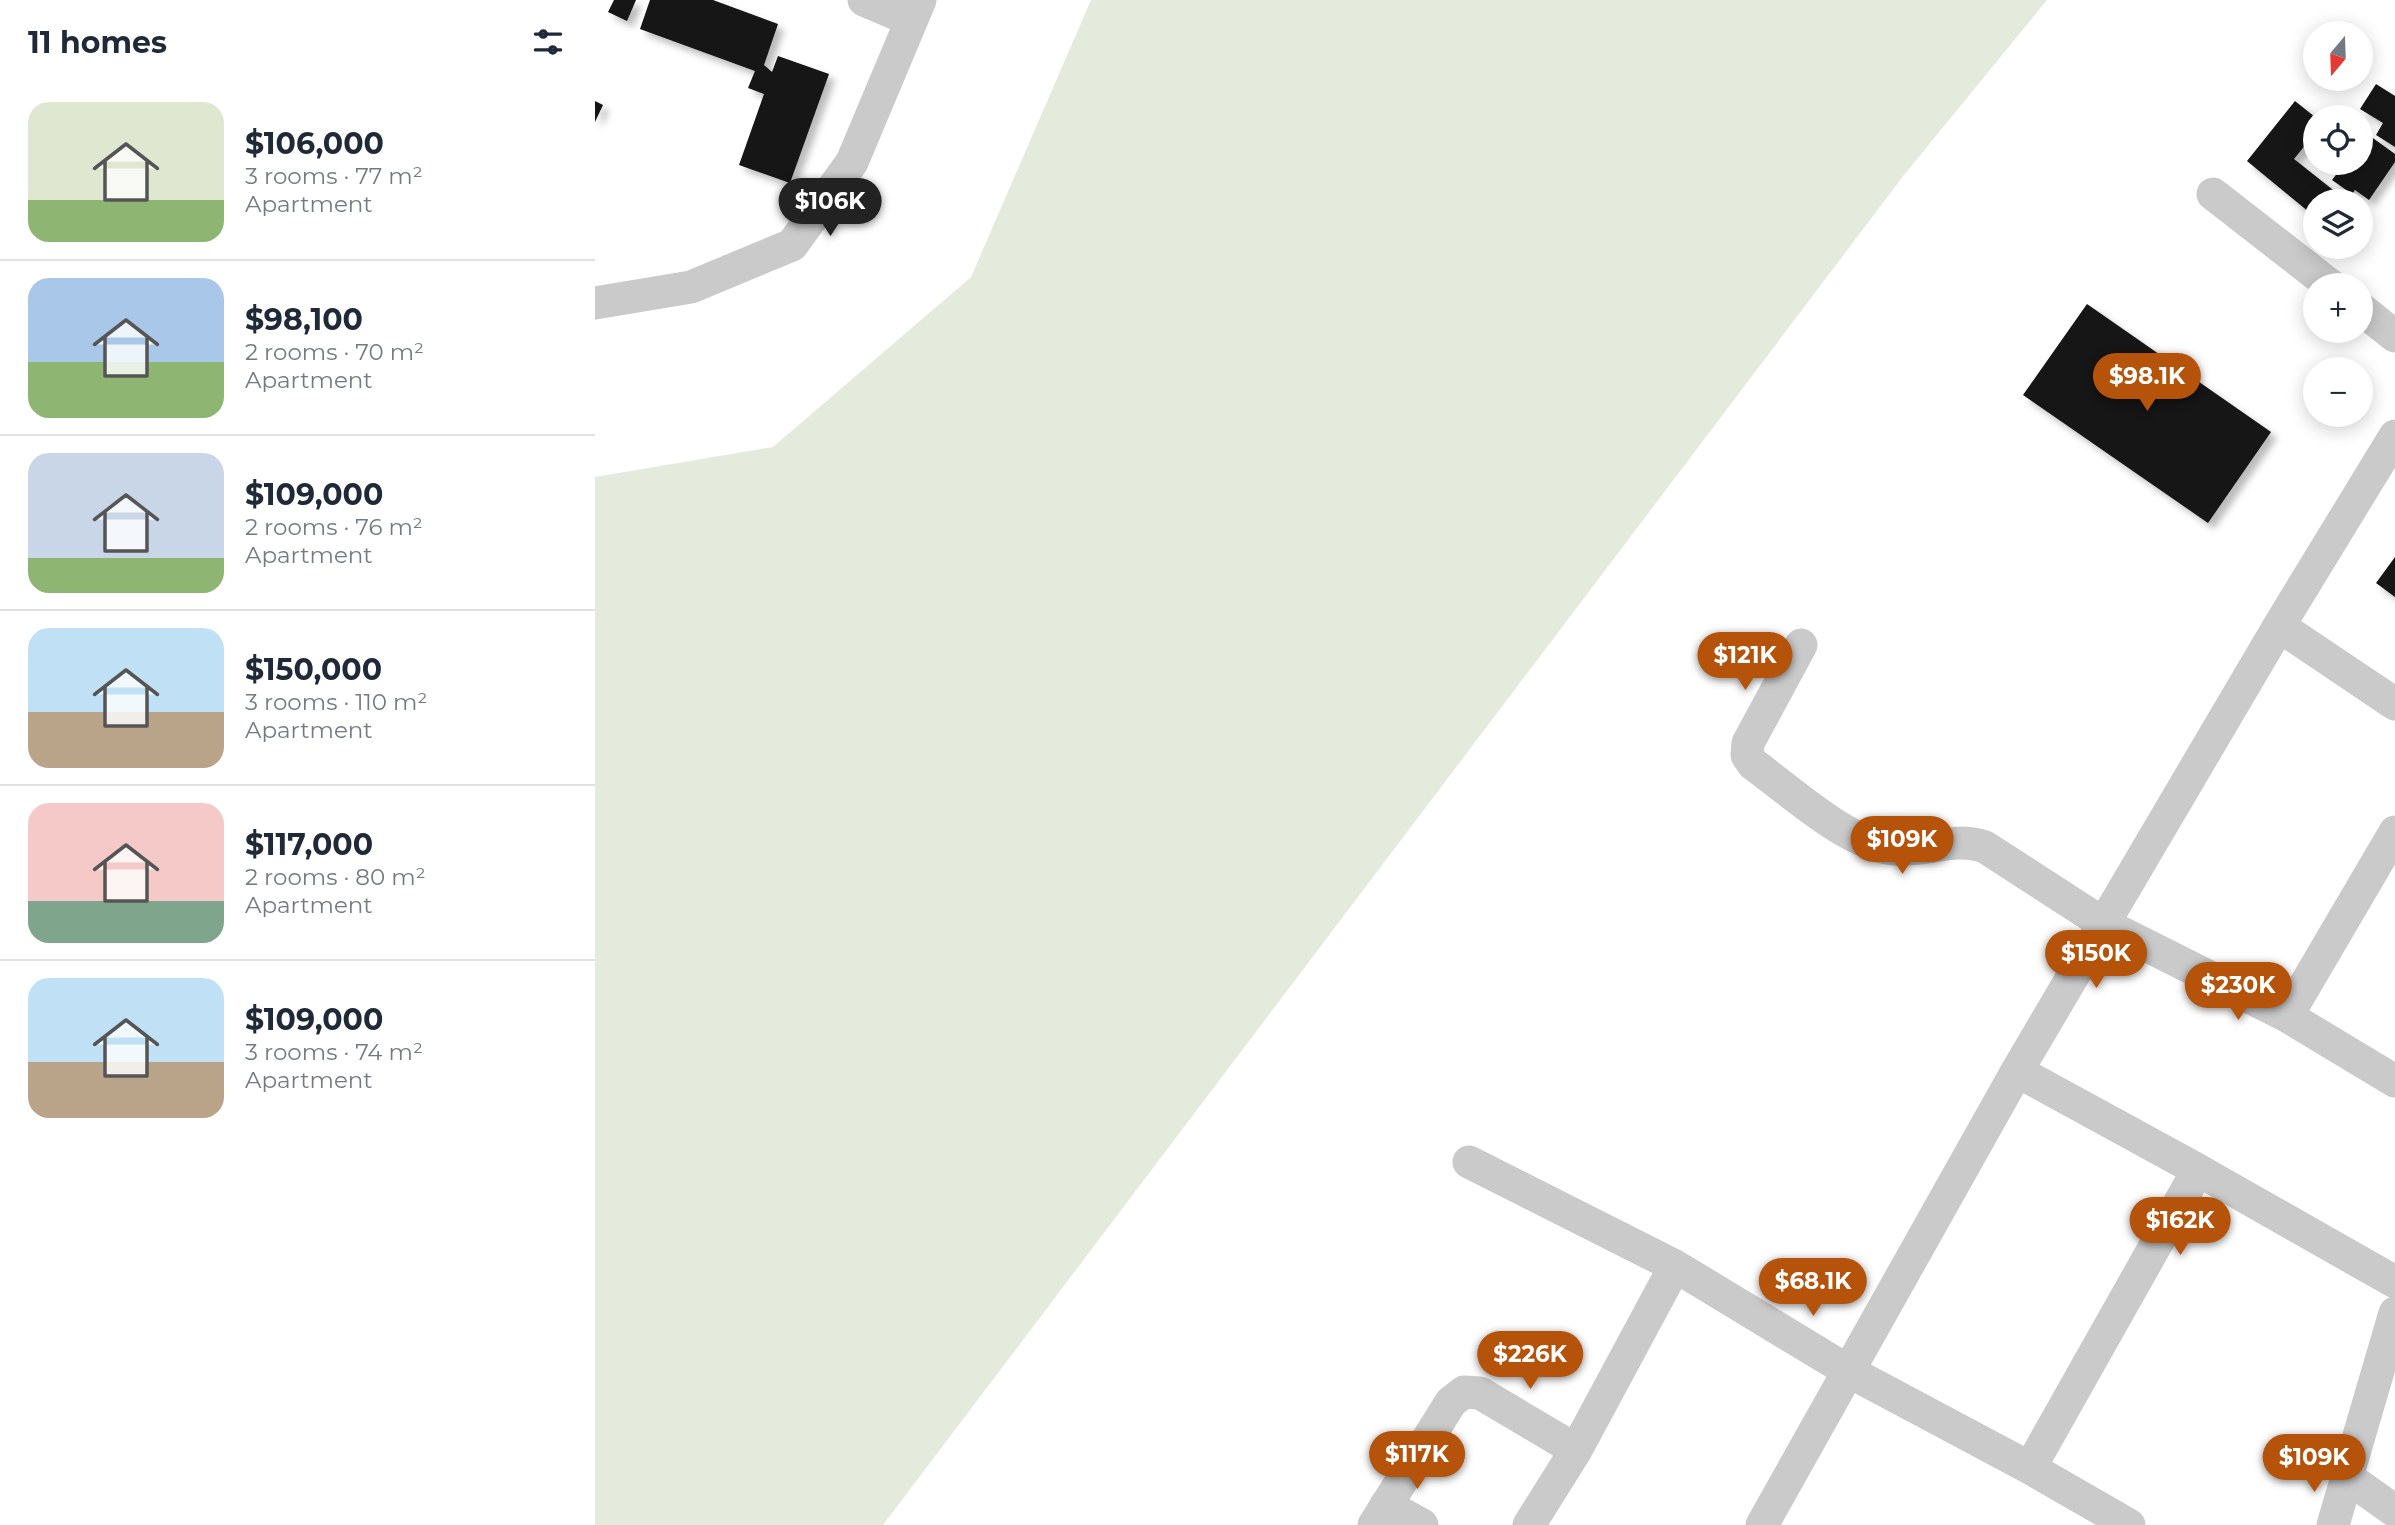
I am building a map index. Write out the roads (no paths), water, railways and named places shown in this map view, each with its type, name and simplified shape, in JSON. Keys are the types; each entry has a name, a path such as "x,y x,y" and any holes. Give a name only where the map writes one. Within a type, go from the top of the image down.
{"street":[{"path":"595,303 691,288 792,245 852,162 916,10 864,0"},
{"path":"2213,194 2315,273"},
{"path":"2373,319 2395,336"},
{"path":"1768,1523 2017,1071 2279,626 2386,474 2395,436"},
{"path":"2279,626 2395,704"},
{"path":"1801,645 1748,743 1748,755 1753,764 1859,840 1895,849 1968,841 1985,847 2104,924 2287,1016 2395,1081"},
{"path":"2287,1016 2384,872 2395,832"},
{"path":"2017,1071 2395,1282"},
{"path":"1469,1162 1675,1266 1850,1372 2030,1468 2129,1525"},
{"path":"2030,1468 2198,1170"},
{"path":"1529,1525 1576,1450 1675,1266"},
{"path":"2333,1525 2395,1312"},
{"path":"1422,1525 1380,1515 1451,1402 1464,1392 1480,1393 1576,1450"},
{"path":"2362,1423 2395,1413"},
{"path":"2347,1477 2395,1511"}]}
